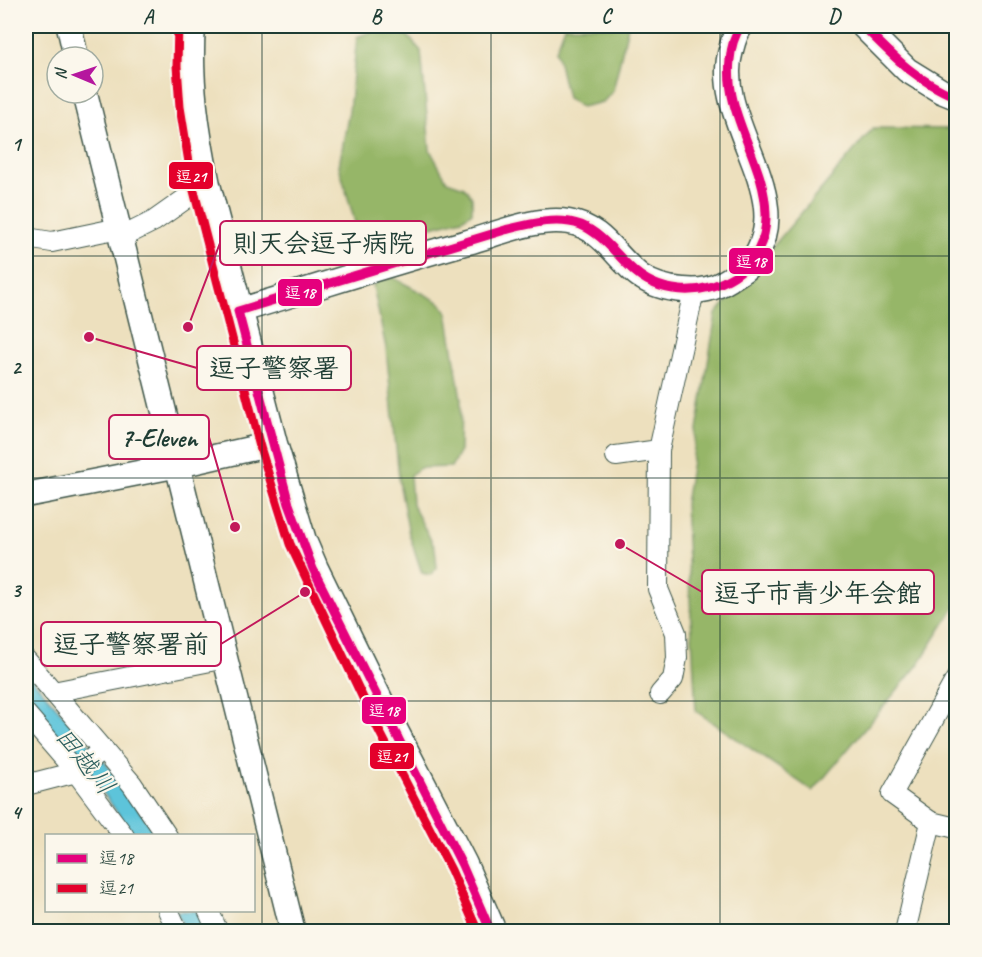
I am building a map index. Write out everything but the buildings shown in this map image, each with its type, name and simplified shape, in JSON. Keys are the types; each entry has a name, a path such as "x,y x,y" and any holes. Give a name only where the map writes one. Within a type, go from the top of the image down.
{"main road":[{"path":"190,26 190,84 196,138 238,311 289,504 313,569 462,865 491,932"}],"street":[{"path":"69,26 73,45"},
{"path":"238,311 433,251 535,223 557,220 591,230 640,276 662,287 694,291 709,290 748,267 761,245 767,220 765,193 728,88 728,58 741,26"},
{"path":"863,26 907,69 941,91 957,97"},
{"path":"89,105 293,932"},
{"path":"26,238 52,242 121,233 154,221 206,185"},
{"path":"660,694 673,679 677,658 676,633 658,589 659,450 694,291"},
{"path":"26,495 272,444"},
{"path":"616,456 659,450"},
{"path":"53,692 226,658"},
{"path":"26,660 132,784 166,834"},
{"path":"957,679 892,794 931,822 957,828"},
{"path":"26,714 78,771 123,834"},
{"path":"26,785 78,771 102,750"},
{"path":"905,932 931,822"},
{"path":"169,912 178,932"},
{"path":"209,912 218,932"}],"green space":[{"path":"565,26 628,26 613,91 603,102 581,107 567,98 556,50"},
{"path":"375,30 407,35 421,51 430,150 447,181 464,187 472,197 472,212 462,219 374,242 356,226 339,166 349,111 357,37"},
{"path":"873,128 956,129 956,605 918,665 813,791 696,711 685,504 716,314"},
{"path":"394,278 441,303 447,312 461,399 460,451 451,467 420,468 410,475 412,504 435,548 437,568 430,575 422,573 409,534 400,487 386,348 373,286 381,279"}],"water":[{"name":"田越川","path":"26,672 105,762 156,834 132,834 87,770 26,702"},
{"path":"176,912 198,912 208,931 186,931"}],"transit line":[{"name":"逗21","path":"178,26 177,66 180,107 193,187 260,447 290,544 372,717 451,870 478,932"},
{"name":"逗18","path":"491,932 462,865 313,569 289,504 238,311 505,230 553,221 572,222 588,229 602,238 641,276 667,288 694,290 721,283 734,276 754,257 762,241 766,223 764,194 738,119 730,80 731,51 741,26"},
{"name":"逗18","path":"863,26 895,58 917,75 956,97"}],"place":[{"name":"則天会逗子病院","path":"188,327"},
{"name":"逗子警察署","path":"89,337"},
{"name":"7-Eleven","path":"235,527"},
{"name":"逗子市青少年会館","path":"620,544"},
{"name":"逗子警察署前","path":"305,592"}]}
